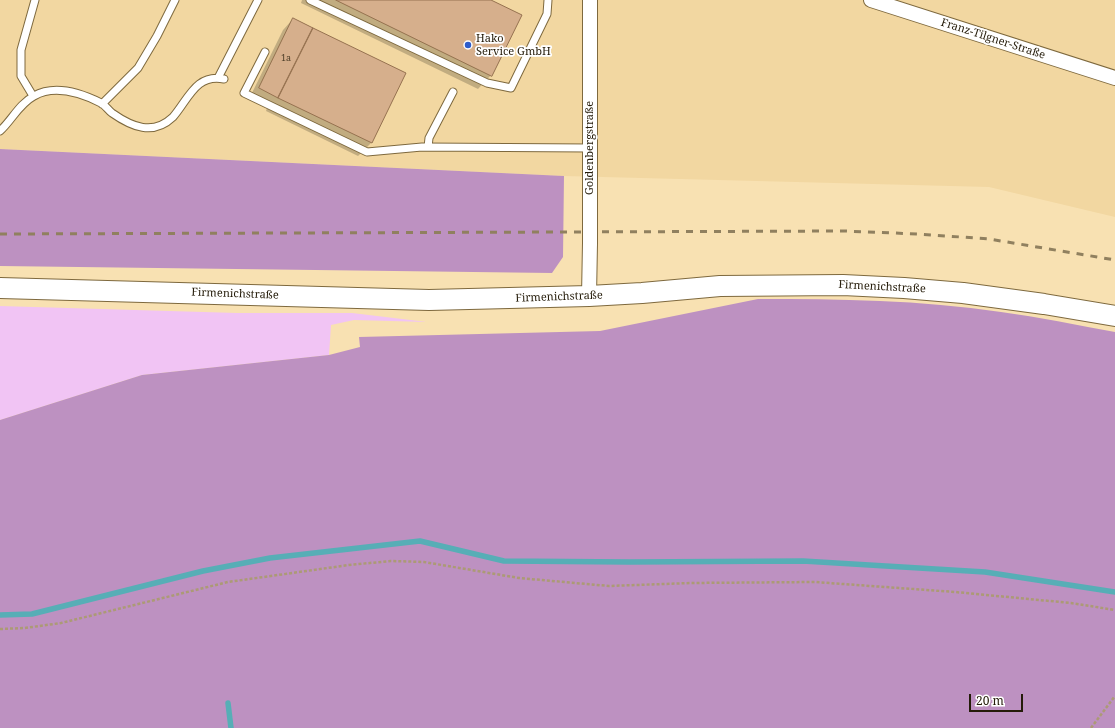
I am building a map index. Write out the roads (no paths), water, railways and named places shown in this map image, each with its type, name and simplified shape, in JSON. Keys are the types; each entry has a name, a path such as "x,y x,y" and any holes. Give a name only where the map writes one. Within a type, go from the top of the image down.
{"street":[{"name":"Goldenbergstraße","path":"589,296 590,0"},
{"name":"Franz-Tilgner-Straße","path":"871,0 1115,78"},
{"name":"Firmenichstraße","path":"0,288 429,300 589,296 720,286 784,284 843,285 963,293 1044,304 1115,316"}],"lane":[{"path":"33,96 21,76 21,50 35,0"},
{"path":"102,104 138,68 157,36 175,0"},
{"path":"0,131 11,120 19,107 33,96 51,89 71,92 102,104 112,112 142,128 154,128 168,122 201,82 207,79 221,78 258,0"},
{"path":"310,0 487,83 511,88 547,14 548,0"},
{"path":"265,52 244,93 367,152 428,147 590,148"},
{"path":"428,147 429,138 453,92"}],"waterway":[{"path":"0,615 32,614 203,571 270,558 420,541 504,561 803,561 985,572 1115,592"},
{"path":"228,703 231,728"}],"railway":[{"path":"0,234 844,231 989,239 1115,260"}],"place":[{"name":"Hako Service GmbH","path":"468,45"}]}
